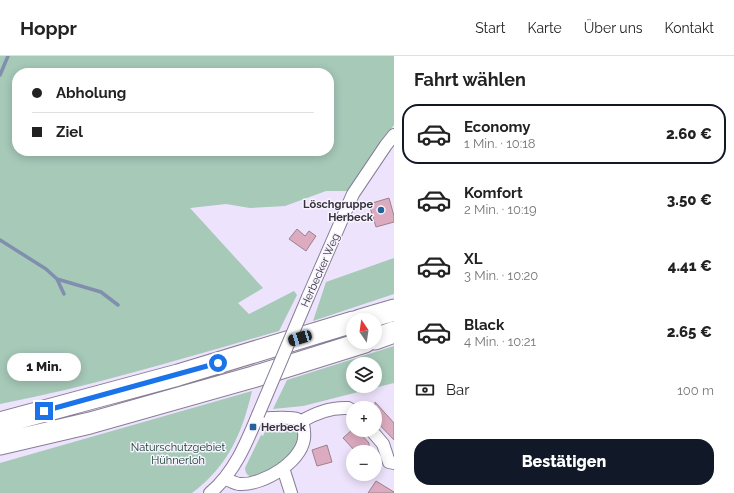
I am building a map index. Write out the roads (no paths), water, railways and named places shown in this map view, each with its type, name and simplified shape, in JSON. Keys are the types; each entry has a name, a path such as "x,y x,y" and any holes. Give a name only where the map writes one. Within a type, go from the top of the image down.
{"highway":[{"path":"382,314 394,310"},
{"path":"0,423 185,373 346,324"},
{"path":"382,336 394,332"},
{"path":"0,444 90,423 253,377 346,348"},
{"path":"0,416 74,403"}],"street":[{"name":"Herbecker Weg","path":"210,493 236,464 354,194 394,135"},
{"path":"300,422 315,413 325,410 346,408"},
{"path":"225,478 230,482 240,484 252,482 273,474 283,468 299,452 304,443 304,428 297,419 266,419 258,416"},
{"path":"377,437 383,444 389,462 394,463"},
{"path":"283,468 291,493"}],"waterway":[{"path":"0,75 8,56"},
{"path":"0,240 46,269 57,279 101,292 118,305"},
{"path":"57,279 64,294"}],"place":[{"name":"Löschgruppe Herbeck","path":"381,210"},
{"name":"Herbeck","path":"253,427"}],"park label":[{"name":"Naturschutzgebiet Hühnerloh","path":"178,453"}]}
